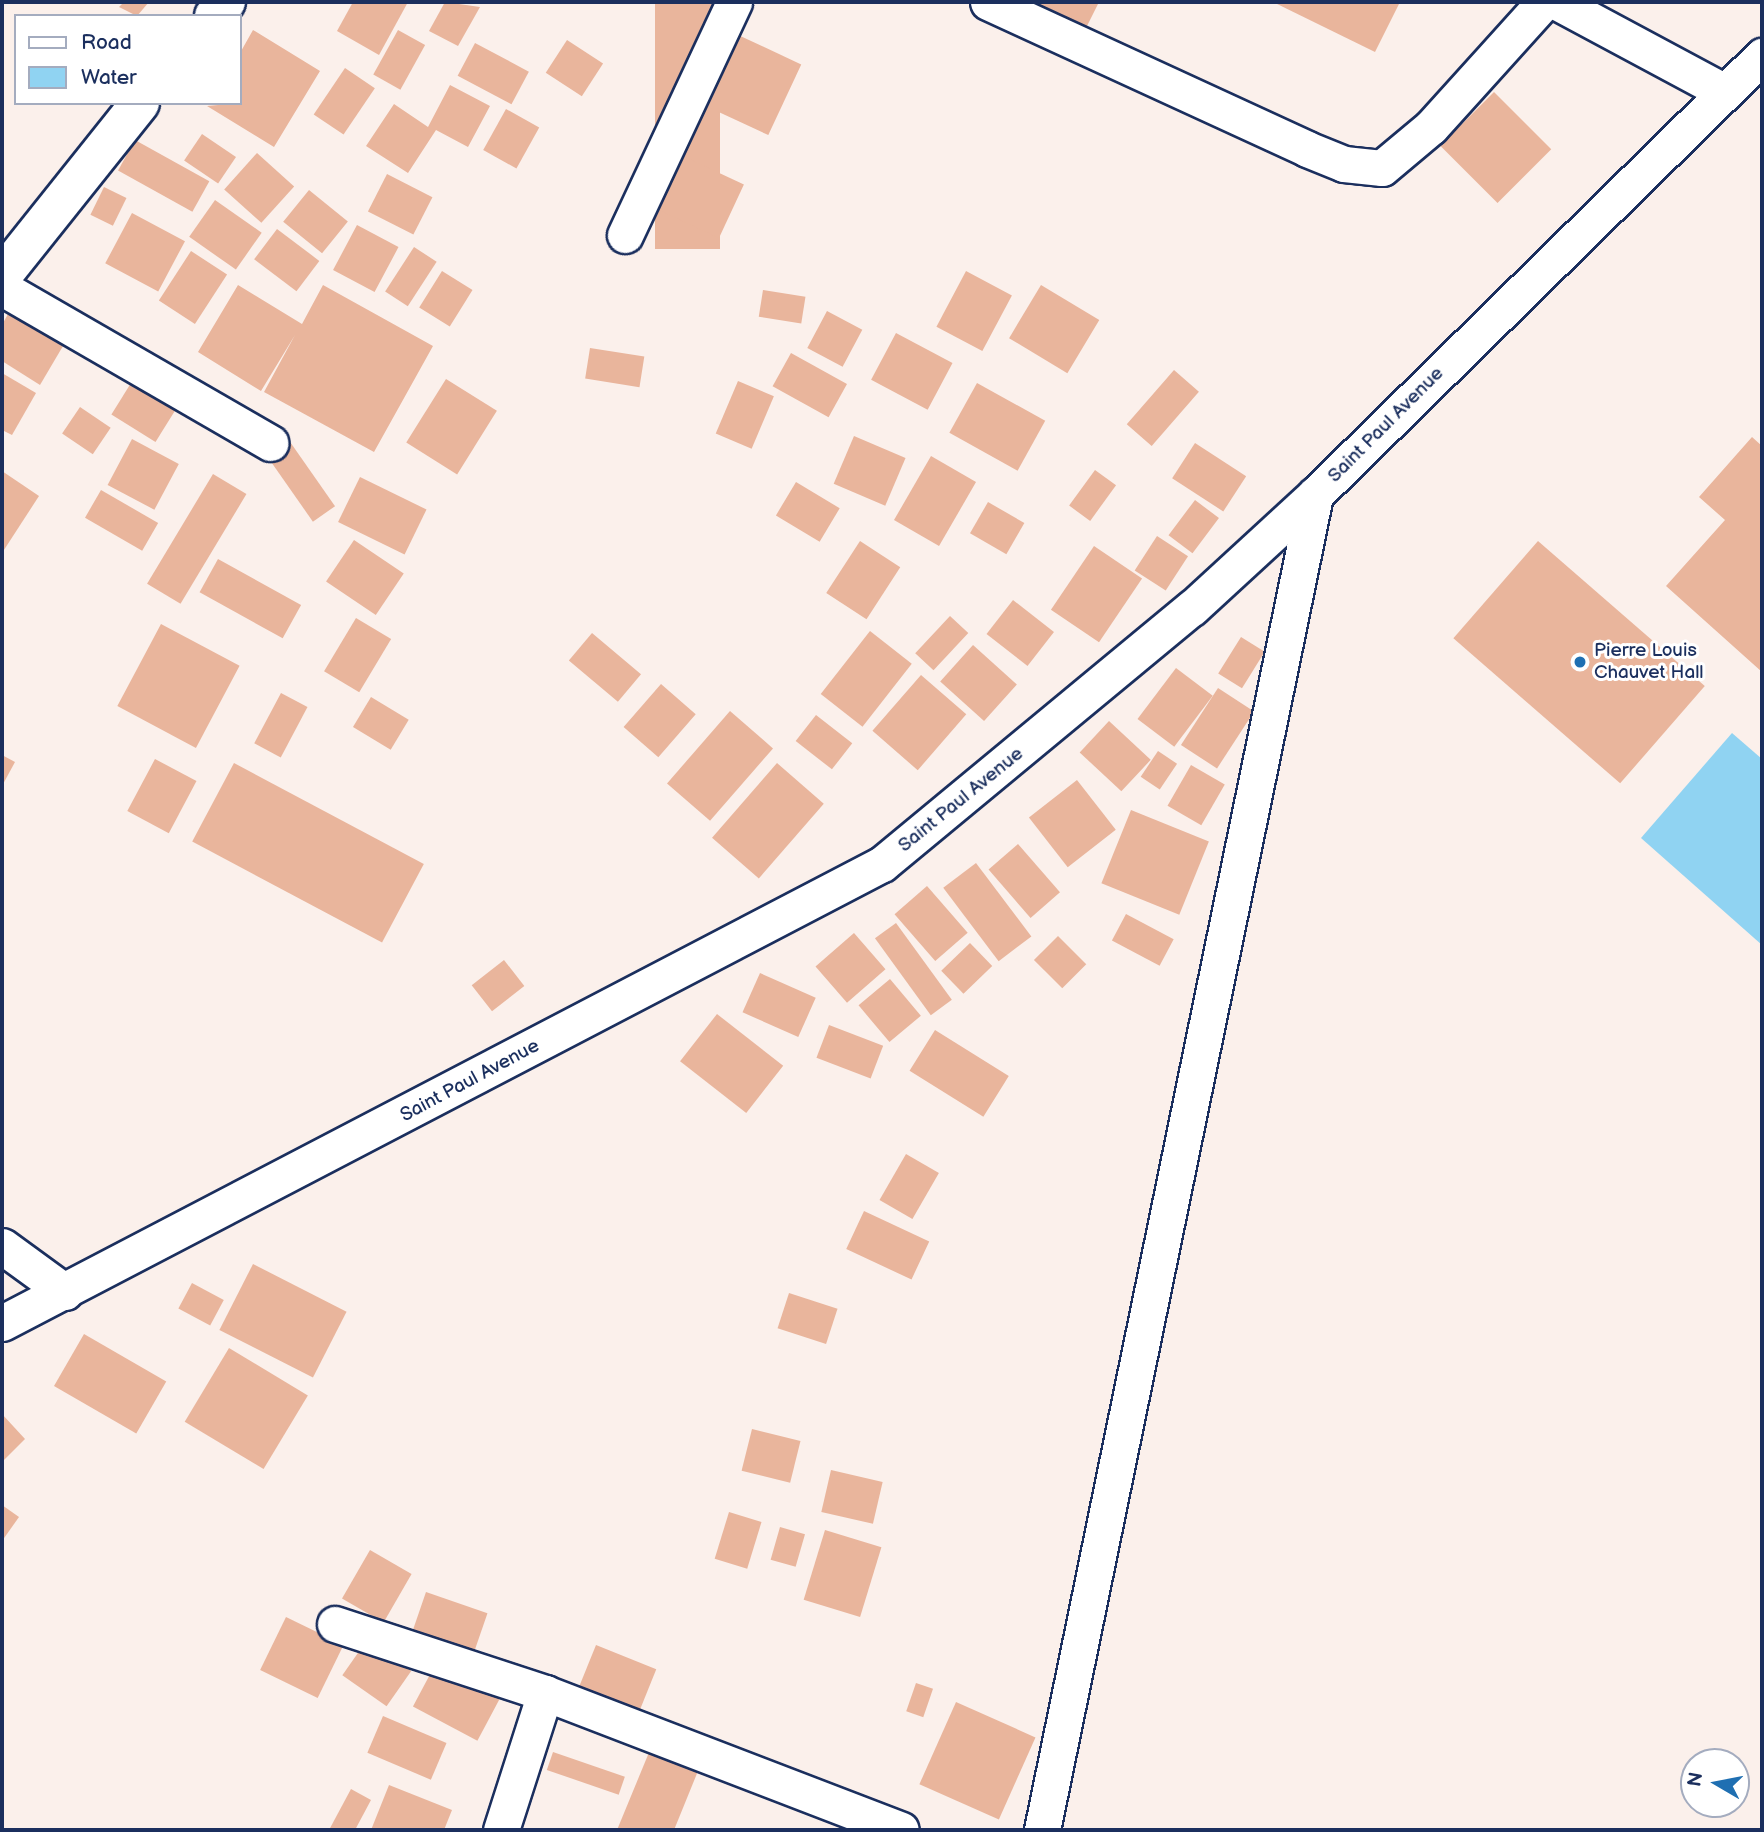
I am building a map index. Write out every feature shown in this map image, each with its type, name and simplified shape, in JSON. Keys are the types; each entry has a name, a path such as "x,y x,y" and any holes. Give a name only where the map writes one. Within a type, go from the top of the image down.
{"main road":[{"path":"2,276 139,105"}],"street":[{"path":"625,235 734,2"},
{"path":"988,2 1307,149 1362,168 1398,161 1544,2"},
{"path":"1557,2 1725,92"},
{"name":"Saint Paul Avenue","path":"2,1323 881,864 1192,608 1315,495 1762,56"},
{"path":"2,288 271,443"},
{"path":"1042,1830 1315,495"},
{"path":"2,1246 65,1292"},
{"path":"335,1624 545,1693 901,1830"},
{"path":"501,1830 545,1693"}],"water":[{"path":"1732,733 1762,759 1762,945 1641,838"}],"building":[{"path":"124,2 149,2 139,14 119,7"},
{"path":"353,2 408,2 379,55 337,31"},
{"path":"445,2 480,7 458,46 429,31"},
{"path":"655,2 720,2 720,249 655,249"},
{"path":"1034,2 1099,2 1084,32"},
{"path":"1273,2 1400,2 1375,52"},
{"path":"253,30 320,71 274,147 207,106 242,105 242,49"},
{"path":"398,30 425,45 400,90 373,75"},
{"path":"736,34 801,64 768,135 703,105"},
{"path":"567,40 603,63 582,96 546,73"},
{"path":"475,43 529,72 511,104 458,76"},
{"path":"345,68 375,88 344,135 314,114"},
{"path":"450,85 490,106 468,147 436,130 408,173 366,146 394,104 428,127"},
{"path":"1494,92 1551,149 1498,203 1440,146"},
{"path":"506,109 539,127 516,169 483,150"},
{"path":"202,134 236,157 218,183 184,161"},
{"path":"135,140 209,181 192,212 118,171"},
{"path":"257,153 294,186 261,223 224,189"},
{"path":"685,157 744,184 719,238 660,210"},
{"path":"387,174 432,197 413,235 368,211"},
{"path":"104,187 126,198 113,226 90,215"},
{"path":"309,190 348,221 322,253 283,222"},
{"path":"215,200 262,233 236,270 189,237"},
{"path":"132,213 185,241 158,291 105,263"},
{"path":"357,225 398,247 375,292 333,270"},
{"path":"277,229 319,261 296,291 254,259"},
{"path":"414,247 437,262 408,306 385,291"},
{"path":"191,251 227,274 195,324 159,300"},
{"path":"442,271 473,290 450,327 419,307"},
{"path":"966,271 1012,295 982,351 936,327"},
{"path":"238,285 302,324 323,285 433,346 374,452 264,392 295,335 261,391 198,352"},
{"path":"1041,285 1099,320 1067,373 1009,338"},
{"path":"763,290 805,297 801,323 759,317"},
{"path":"827,311 862,330 843,367 807,348"},
{"path":"9,312 63,346 40,385 2,361 2,325"},
{"path":"896,333 953,363 928,410 871,380"},
{"path":"590,348 644,357 639,387 585,379"},
{"path":"791,353 847,384 829,417 773,386"},
{"path":"1174,370 1199,392 1152,446 1127,424"},
{"path":"2,373 36,393 12,435 2,430"},
{"path":"446,379 497,411 457,474 406,443"},
{"path":"738,381 774,396 752,449 716,433"},
{"path":"131,383 175,411 155,442 111,414"},
{"path":"977,383 1045,421 1018,471 949,433"},
{"path":"80,407 111,428 93,454 62,434"},
{"path":"854,436 906,458 885,506 834,484"},
{"path":"1752,437 1762,446 1762,672 1666,586 1725,520 1699,497"},
{"path":"132,439 179,464 154,510 108,485"},
{"path":"288,439 335,506 313,522 266,454"},
{"path":"1195,443 1246,476 1223,511 1172,478"},
{"path":"931,456 976,482 939,546 894,520"},
{"path":"1095,470 1116,485 1090,521 1069,506"},
{"path":"2,471 39,496 2,553"},
{"path":"213,474 246,494 181,604 147,584"},
{"path":"360,477 427,509 405,554 338,522"},
{"path":"796,482 840,508 820,542 776,515"},
{"path":"101,490 158,523 142,551 85,518"},
{"path":"1195,500 1219,518 1192,553 1169,535"},
{"path":"988,502 1024,523 1006,554 970,533"},
{"path":"1157,536 1188,556 1166,591 1135,570"},
{"path":"354,540 404,574 376,615 326,581"},
{"path":"860,541 900,567 866,619 826,593"},
{"name":"Pierre Louis Chauvet Hall","path":"1538,541 1705,686 1620,783 1453,638"},
{"path":"1094,546 1142,578 1099,642 1051,610"},
{"path":"218,559 301,605 283,638 200,592"},
{"path":"1013,600 1054,632 1028,666 987,634"},
{"path":"950,616 968,633 934,670 915,653"},
{"path":"356,618 391,639 359,692 324,671"},
{"path":"161,624 240,666 196,748 117,706"},
{"path":"870,631 912,664 863,727 821,694"},
{"path":"592,633 641,674 618,702 569,661"},
{"path":"1241,637 1265,652 1242,688 1218,673"},
{"path":"973,645 1017,684 984,721 940,681"},
{"path":"1176,668 1213,696 1174,747 1137,719"},
{"path":"921,675 966,714 918,770 872,731"},
{"path":"661,684 696,714 658,757 624,727"},
{"path":"1218,688 1254,711 1217,768 1181,745"},
{"path":"281,693 307,707 281,757 254,743"},
{"path":"371,697 409,720 391,750 353,727"},
{"path":"730,711 773,748 710,821 667,783"},
{"path":"816,715 852,743 832,769 796,741"},
{"path":"1109,721 1151,760 1121,791 1080,752"},
{"path":"1158,751 1177,764 1160,790 1141,777"},
{"path":"2,755 15,762 2,786"},
{"path":"155,759 196,781 169,833 127,811"},
{"path":"234,763 424,864 382,943 192,842"},
{"path":"777,763 824,804 759,878 712,838"},
{"path":"1191,765 1225,784 1201,825 1168,806"},
{"path":"1077,780 1116,830 1068,867 1029,818"},
{"path":"1131,810 1209,841 1179,915 1101,883"},
{"path":"1018,844 1060,892 1031,918 989,870"},
{"path":"976,863 1031,936 999,961 943,888"},
{"path":"927,886 968,933 935,961 895,914"},
{"path":"1126,914 1174,939 1160,966 1112,940"},
{"path":"896,923 952,1000 931,1015 875,938"},
{"path":"854,933 885,969 847,1003 816,966"},
{"path":"1058,936 1086,964 1062,988 1034,960"},
{"path":"970,943 992,966 963,994 941,971"},
{"path":"504,960 524,986 492,1011 472,985"},
{"path":"760,973 816,998 798,1037 743,1012"},
{"path":"890,979 921,1016 889,1042 859,1005"},
{"path":"717,1014 783,1066 746,1113 680,1061"},
{"path":"829,1025 883,1046 871,1078 816,1058"},
{"path":"935,1030 1009,1076 983,1117 910,1071"},
{"path":"906,1154 939,1173 912,1219 880,1200"},
{"path":"864,1211 929,1241 912,1279 846,1249"},
{"path":"253,1264 347,1312 313,1378 219,1330"},
{"path":"192,1283 224,1300 210,1326 178,1309"},
{"path":"789,1293 838,1309 826,1344 778,1328"},
{"path":"84,1334 166,1382 136,1433 54,1386"},
{"path":"229,1348 308,1395 264,1469 185,1422"},
{"path":"2,1414 25,1439 2,1462"},
{"path":"752,1429 801,1441 790,1483 742,1471"},
{"path":"831,1470 883,1482 873,1524 821,1512"},
{"path":"2,1505 19,1517 2,1541"},
{"path":"729,1512 762,1522 747,1569 715,1559"},
{"path":"780,1527 805,1534 796,1567 771,1560"},
{"path":"825,1530 881,1547 860,1617 804,1600"},
{"path":"370,1550 412,1574 384,1622 342,1598"},
{"path":"426,1592 487,1613 472,1657 411,1635"},
{"path":"286,1617 344,1645 318,1698 260,1670"},
{"path":"367,1640 411,1671 387,1706 342,1675"},
{"path":"596,1645 656,1669 635,1722 575,1698"},
{"path":"435,1665 499,1699 477,1741 413,1706"},
{"path":"916,1683 933,1689 923,1717 906,1711"},
{"path":"956,1702 1035,1737 999,1820 919,1784"},
{"path":"383,1716 447,1743 431,1780 367,1753"},
{"path":"650,1750 698,1771 674,1830 617,1830"},
{"path":"553,1752 625,1777 619,1795 547,1770"},
{"path":"389,1785 452,1810 444,1830 371,1830"},
{"path":"351,1789 371,1800 355,1830 329,1830"}],"place":[{"name":"Pierre Louis Chauvet Hall","path":"1580,662"}]}
